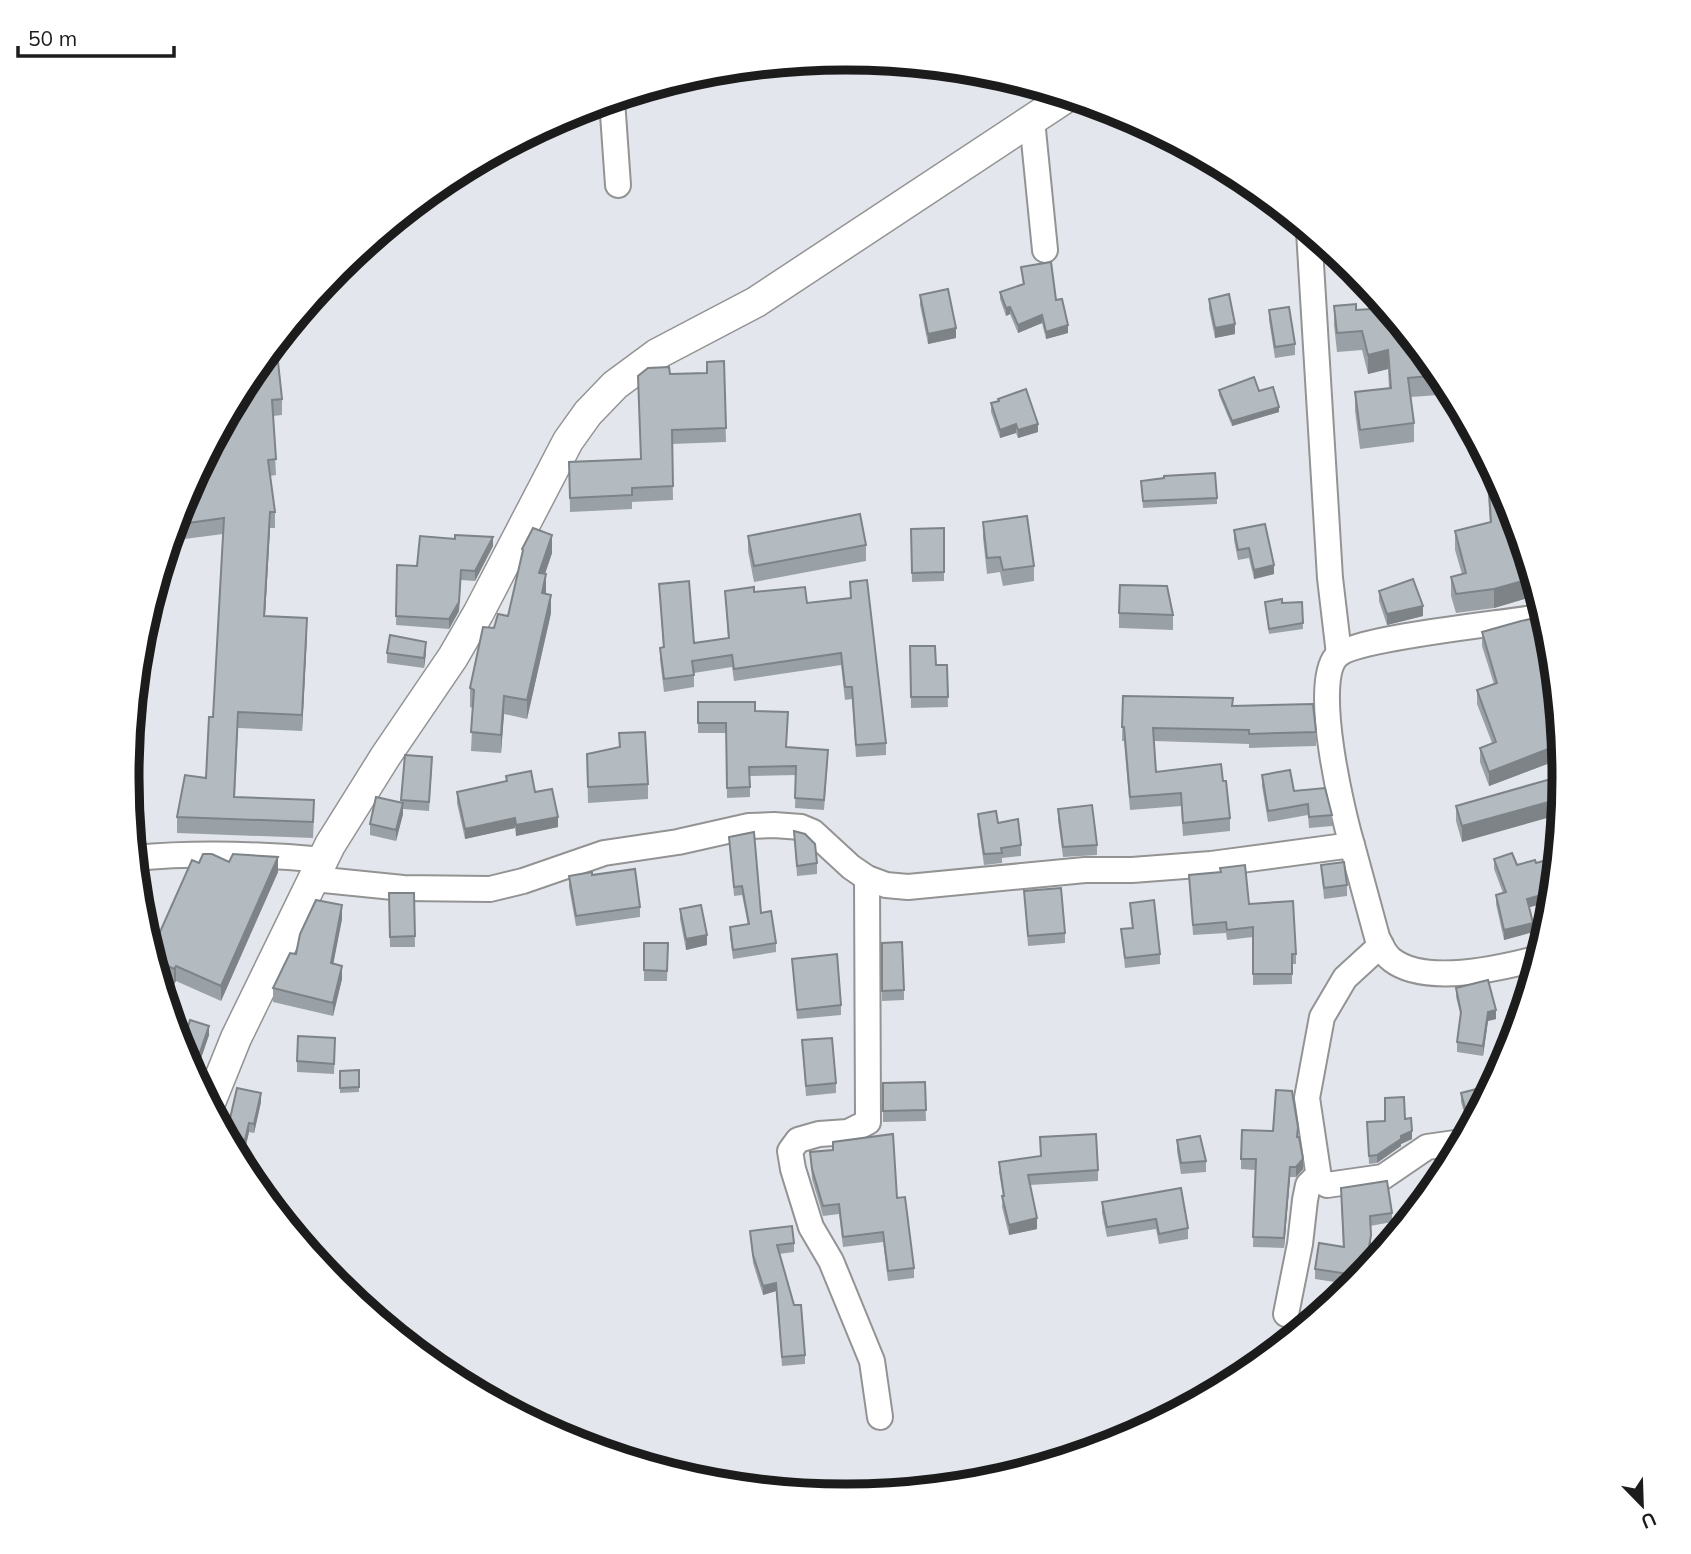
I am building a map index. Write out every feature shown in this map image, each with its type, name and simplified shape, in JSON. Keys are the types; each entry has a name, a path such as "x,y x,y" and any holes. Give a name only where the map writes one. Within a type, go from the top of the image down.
{"street":[{"path":"213,1094 236,1038 319,869 356,802 453,657 568,441 588,413 615,385 657,354 756,302 1057,103"},
{"path":"613,110 618,185"},
{"path":"1032,120 1045,250"},
{"path":"1310,243 1330,578 1339,654"},
{"path":"1528,960 1467,971 1422,971 1394,961 1381,945 1338,790 1326,684 1329,667 1339,654 1348,649 1422,633 1534,618"},
{"path":"144,857 259,854 402,888 490,889 523,881 604,853 678,842 749,826 774,825 801,827 813,832 850,867 867,878 886,885 908,887 1086,870 1132,870 1211,864 1352,845"},
{"path":"867,878 868,1122 848,1132 819,1134 798,1140 790,1151 811,1227 831,1261 872,1361 880,1417"},
{"path":"1381,945 1345,978 1322,1017 1307,1098 1318,1175 1322,1182 1328,1185 1383,1177 1427,1147 1449,1144"},
{"path":"1286,1314 1308,1185 1318,1175"}],"building":[{"path":"1051,262 1056,300 1062,299 1068,325 1046,332 1042,315 1018,325 1010,307 1006,308 1000,292 1024,284 1021,267"},
{"path":"948,289 956,328 928,334 920,295"},
{"path":"1229,294 1235,324 1215,328 1209,299"},
{"path":"1356,304 1356,310 1375,309 1427,376 1408,378 1414,423 1360,430 1355,392 1391,388 1388,350 1368,355 1362,331 1337,333 1334,306"},
{"path":"1289,307 1295,344 1275,347 1269,310"},
{"path":"278,357 282,399 272,400 276,459 268,460 275,512 270,512 264,616 307,618 302,715 238,712 234,797 314,800 313,822 177,817 185,775 206,778 209,717 213,717 224,518 186,523 211,464 233,423"},
{"path":"724,361 726,428 672,430 673,486 632,488 632,495 570,498 569,462 641,459 638,376 648,368 669,367 670,374 707,373 707,362"},
{"path":"1254,377 1259,391 1273,387 1279,407 1232,421 1219,390"},
{"path":"1026,389 1038,424 1018,430 1016,424 1000,430 991,403"},
{"path":"1215,473 1217,498 1143,501 1141,481 1164,476"},
{"path":"1489,483 1524,581 1494,589 1456,594 1451,577 1466,573 1455,531 1491,522"},
{"path":"860,514 866,545 754,566 748,536"},
{"path":"1027,516 1034,566 1003,570 1000,557 987,558 983,522"},
{"path":"1265,524 1274,565 1254,570 1249,548 1238,550 1234,530"},
{"path":"533,528 552,535 539,573 546,574 542,593 551,595 527,700 504,696 501,735 471,732 474,690 470,688 483,627 494,628 498,614 508,616 522,549"},
{"path":"944,528 944,572 912,573 911,529"},
{"path":"455,535 493,537 475,571 461,570 459,602 449,619 396,616 397,565 417,566 420,536 455,539"},
{"path":"1413,579 1423,606 1387,614 1379,591"},
{"path":"867,580 886,743 856,745 852,687 845,687 841,653 734,669 732,655 692,661 694,675 664,679 660,648 664,647 659,584 689,581 694,643 729,638 725,591 754,587 754,592 805,587 807,603 851,598 850,582"},
{"path":"1120,585 1167,586 1173,615 1119,613"},
{"path":"1282,599 1282,603 1302,602 1303,623 1269,629 1265,602"},
{"path":"1534,618 1539,639 1551,748 1489,772 1480,748 1496,742 1477,690 1497,683 1482,632"},
{"path":"390,635 426,642 424,658 387,653"},
{"path":"910,646 935,646 936,665 947,665 948,697 911,697"},
{"path":"1123,696 1233,698 1232,706 1313,704 1316,732 1249,734 1249,730 1153,728 1156,772 1221,764 1223,781 1226,781 1230,818 1183,823 1181,793 1130,797 1122,727"},
{"path":"698,702 755,702 755,711 788,712 786,747 828,750 824,800 795,798 796,766 749,767 750,787 727,788 726,723 698,723"},
{"path":"645,732 648,784 588,787 587,754 620,747 619,733"},
{"path":"405,755 432,757 429,802 401,800"},
{"path":"1290,770 1294,791 1325,788 1332,815 1309,817 1308,804 1268,811 1262,775"},
{"path":"531,771 535,792 552,789 558,817 516,825 515,818 465,829 457,792 507,781 506,776"},
{"path":"1552,779 1551,801 1462,826 1456,806"},
{"path":"376,797 403,803 396,830 370,824"},
{"path":"1092,805 1097,845 1063,847 1058,809"},
{"path":"996,811 998,823 1018,819 1021,845 1001,848 1002,853 984,854 978,814"},
{"path":"794,831 805,834 815,844 817,863 797,866"},
{"path":"754,832 761,913 771,911 776,943 733,950 730,927 749,924 742,886 734,887 729,837"},
{"path":"1512,853 1517,865 1547,860 1542,895 1527,899 1533,923 1504,930 1496,895 1506,892 1494,859"},
{"path":"203,854 212,854 229,862 233,854 278,857 221,986 176,966 174,969 164,964 157,937 192,860 199,863"},
{"path":"144,857 147,857 148,889"},
{"path":"1344,862 1347,885 1324,888 1321,865"},
{"path":"1245,865 1249,904 1293,901 1296,954 1292,954 1292,974 1253,974 1253,927 1227,930 1226,922 1193,925 1189,875 1221,872 1220,868"},
{"path":"635,869 640,907 576,916 569,876"},
{"path":"1061,888 1065,933 1028,936 1024,891"},
{"path":"389,893 414,893 415,936 390,937"},
{"path":"316,900 342,905 331,963 342,966 333,1003 273,988 290,953 296,954 300,934"},
{"path":"1154,900 1160,954 1125,958 1121,929 1133,928 1130,903"},
{"path":"701,905 707,935 686,939 680,909"},
{"path":"902,942 904,990 882,991 882,943"},
{"path":"644,943 668,943 667,971 644,970"},
{"path":"837,954 841,1005 797,1010 792,959"},
{"path":"1488,980 1496,1010 1488,1012 1483,1046 1457,1042 1461,1012 1456,988"},
{"path":"190,1020 209,1026 199,1055 194,1053 186,1033"},
{"path":"298,1036 335,1038 334,1064 297,1061"},
{"path":"832,1038 836,1083 806,1086 802,1040"},
{"path":"359,1070 359,1087 340,1088 340,1071"},
{"path":"925,1082 926,1110 883,1111 883,1083"},
{"path":"237,1088 261,1093 254,1124 249,1123 245,1140 238,1139 229,1123"},
{"path":"1480,1089 1467,1114 1461,1093"},
{"path":"1276,1090 1292,1091 1297,1137 1303,1159 1296,1167 1290,1167 1284,1238 1253,1237 1256,1159 1241,1159 1242,1130 1273,1131"},
{"path":"1404,1097 1405,1119 1411,1118 1412,1131 1377,1155 1369,1156 1367,1122 1385,1121 1385,1098"},
{"path":"893,1134 897,1198 905,1197 914,1268 888,1271 883,1232 843,1237 839,1204 823,1206 810,1152 833,1150 833,1142"},
{"path":"1096,1134 1098,1170 1028,1175 1037,1218 1009,1225 1002,1196 999,1162 1041,1156 1040,1137"},
{"path":"1200,1136 1206,1161 1181,1163 1177,1140"},
{"path":"1387,1181 1392,1213 1370,1216 1368,1252 1348,1274 1315,1269 1319,1243 1344,1247 1341,1188"},
{"path":"1181,1188 1188,1228 1159,1234 1156,1219 1107,1227 1102,1202"},
{"path":"792,1226 794,1243 777,1245 794,1305 801,1305 805,1355 782,1357 776,1283 763,1286 753,1255 750,1231"}]}
